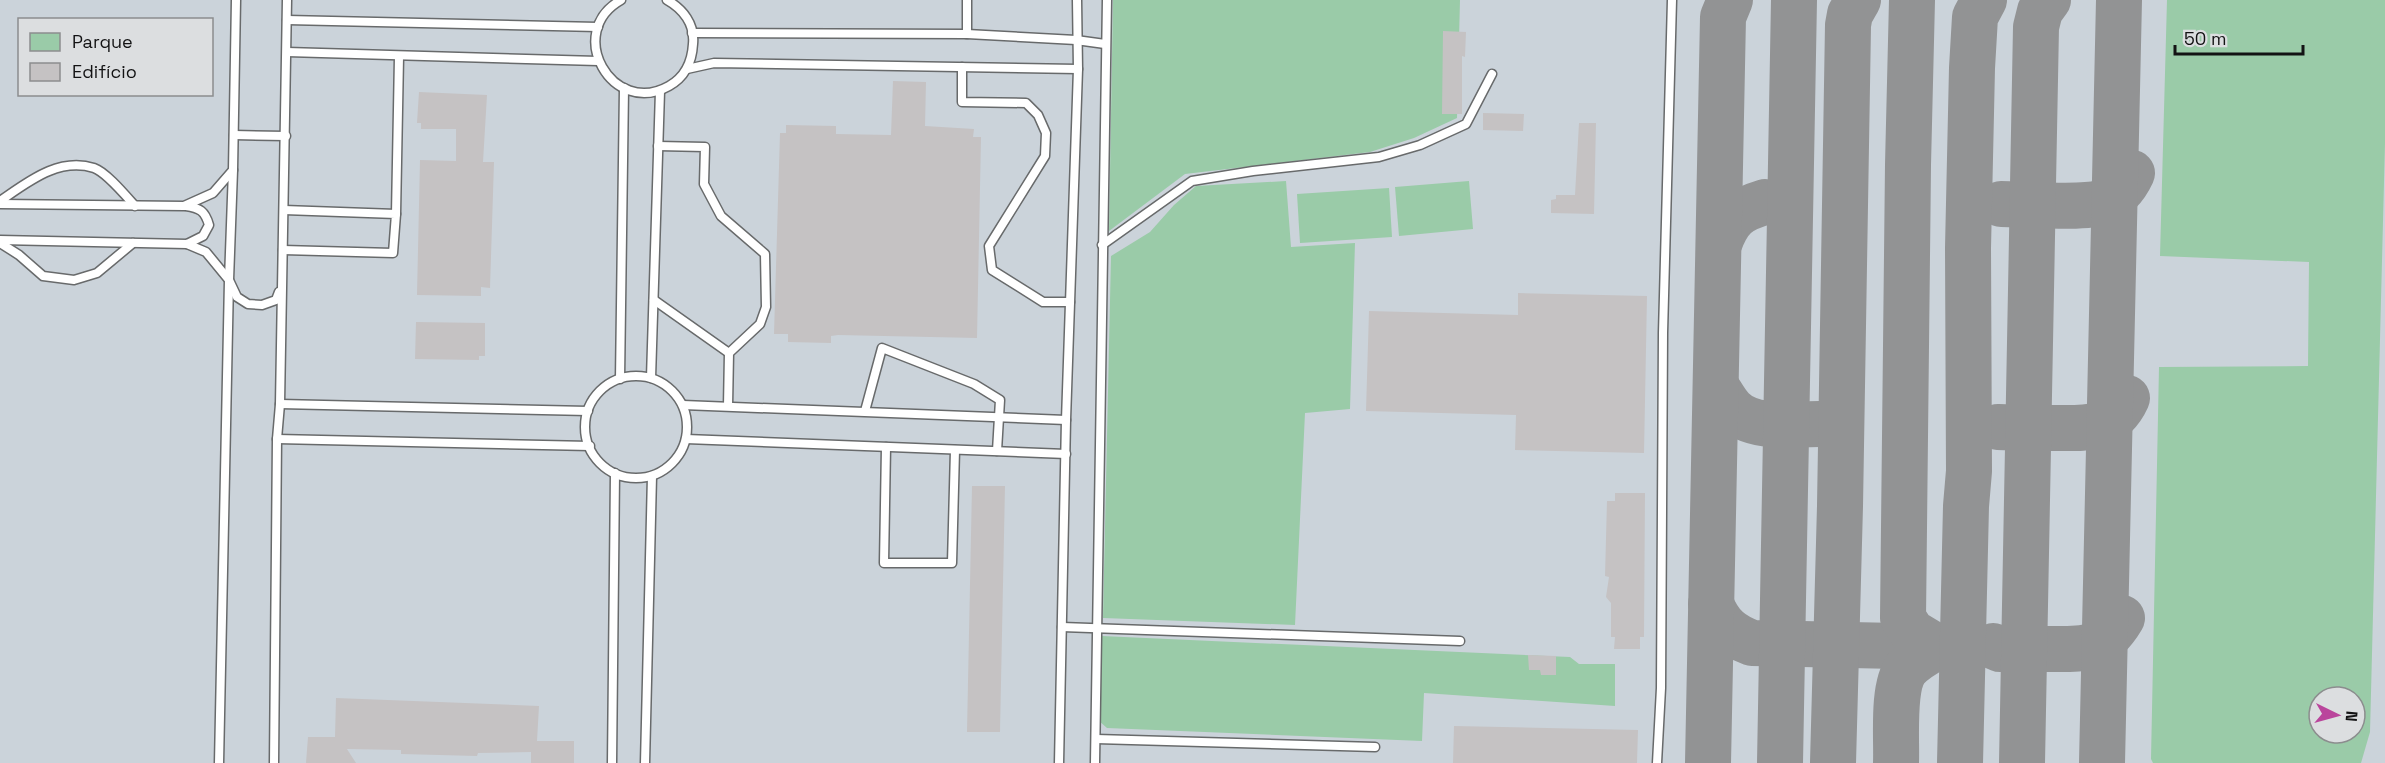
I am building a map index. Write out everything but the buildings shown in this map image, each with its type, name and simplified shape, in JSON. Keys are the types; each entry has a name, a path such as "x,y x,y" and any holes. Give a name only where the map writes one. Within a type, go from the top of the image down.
{"lane":[{"path":"219,763 236,0"},
{"path":"274,763 287,0"},
{"path":"621,0 613,4 600,20 595,37 598,61 607,76 624,88 640,93 660,91 675,82 687,69 693,56 689,21 679,7 667,0"},
{"path":"967,34 968,0"},
{"path":"1059,763 1066,420 1078,69 1077,0"},
{"path":"1095,763 1107,0"},
{"path":"1657,763 1661,688 1663,333 1672,0"},
{"path":"287,20 598,27"},
{"path":"692,33 967,34 1077,40 1105,44"},
{"path":"287,52 598,61"},
{"path":"283,250 393,254 399,57"},
{"path":"687,69 714,63 1078,69"},
{"path":"962,67 962,102 1026,103 1038,115 1046,133 1045,156 989,246 993,270 1043,302 1070,302"},
{"path":"1102,245 1192,181 1253,171 1379,157 1420,145 1466,124 1492,74"},
{"path":"620,379 624,88"},
{"path":"651,378 660,91"},
{"path":"234,135 286,135"},
{"path":"658,146 705,147 704,184 721,216 765,254 766,307 760,324 729,353 728,406"},
{"path":"0,202 30,180 61,165 95,168 135,206"},
{"path":"184,206 213,193 233,170"},
{"path":"0,202 198,207 206,214 209,225 203,236 187,244"},
{"path":"284,210 396,214"},
{"path":"0,241 187,244 206,252 229,280 237,297 248,304 262,305 276,300 281,288"},
{"path":"0,241 43,276 74,280 97,273 133,243"},
{"path":"654,300 729,353"},
{"path":"865,411 882,348 974,384 1000,400 997,451"},
{"path":"634,376 651,378 673,391 683,405 687,421 686,439 680,454 668,467 652,476 632,478 604,467 593,454 586,437 586,421 591,404 607,385 634,376"},
{"path":"280,404 588,411"},
{"path":"683,405 1066,420"},
{"path":"686,439 1066,454"},
{"path":"278,440 590,446"},
{"path":"886,447 884,563 952,563 955,450"},
{"path":"612,763 615,473"},
{"path":"645,763 652,476"},
{"path":"1062,627 1460,642"},
{"path":"1096,739 1375,747"}],"shaded area":[{"path":"0,0 2385,0 2385,763 0,763"}],"green space":[{"path":"1113,0 1460,0 1457,118 1414,138 1370,152 1185,174 1109,231"},
{"path":"2167,0 2385,0 2385,143 2370,732 2367,742 2367,685 2307,685 2307,745 2366,745 2361,763 2153,763 2151,759 2159,367 2308,366 2309,262 2160,256"},
{"path":"1286,181 1291,247 1355,243 1350,409 1305,413 1295,625 1103,618 1111,256 1150,232 1174,205 1196,186"},
{"path":"1469,181 1473,229 1399,236 1395,187"},
{"path":"1389,188 1392,237 1300,243 1297,194"},
{"path":"1102,636 1570,657 1579,664 1615,664 1615,706 1424,693 1422,741 1107,728 1099,721 1097,712"}],"taxiway":[{"path":"1708,763 1723,17 1730,0"},
{"path":"1780,763 1794,0"},
{"path":"1833,763 1848,25 1850,14 1858,0"},
{"path":"1896,763 1897,701 1902,678 1906,669 1924,654 1937,647 1912,632 1903,618 1912,0"},
{"path":"1960,763 1966,506 1969,471 1968,248 1972,68 1975,17 1984,0"},
{"path":"2022,763 2036,27 2040,11 2048,0"},
{"path":"2102,763 2119,0"},
{"path":"2001,204 2069,206 2103,202 2117,194 2132,173"},
{"path":"1719,244 1727,227 1736,216 1748,208 1765,202"},
{"path":"1716,386 1732,409 1740,416 1750,420 1785,425 1819,424"},
{"path":"1998,427 2077,428 2097,425 2114,417 2127,398"},
{"path":"1711,604 1727,629 1752,643 1946,647"},
{"path":"1993,646 2000,649 2085,648 2101,642 2115,629 2122,618"}]}
